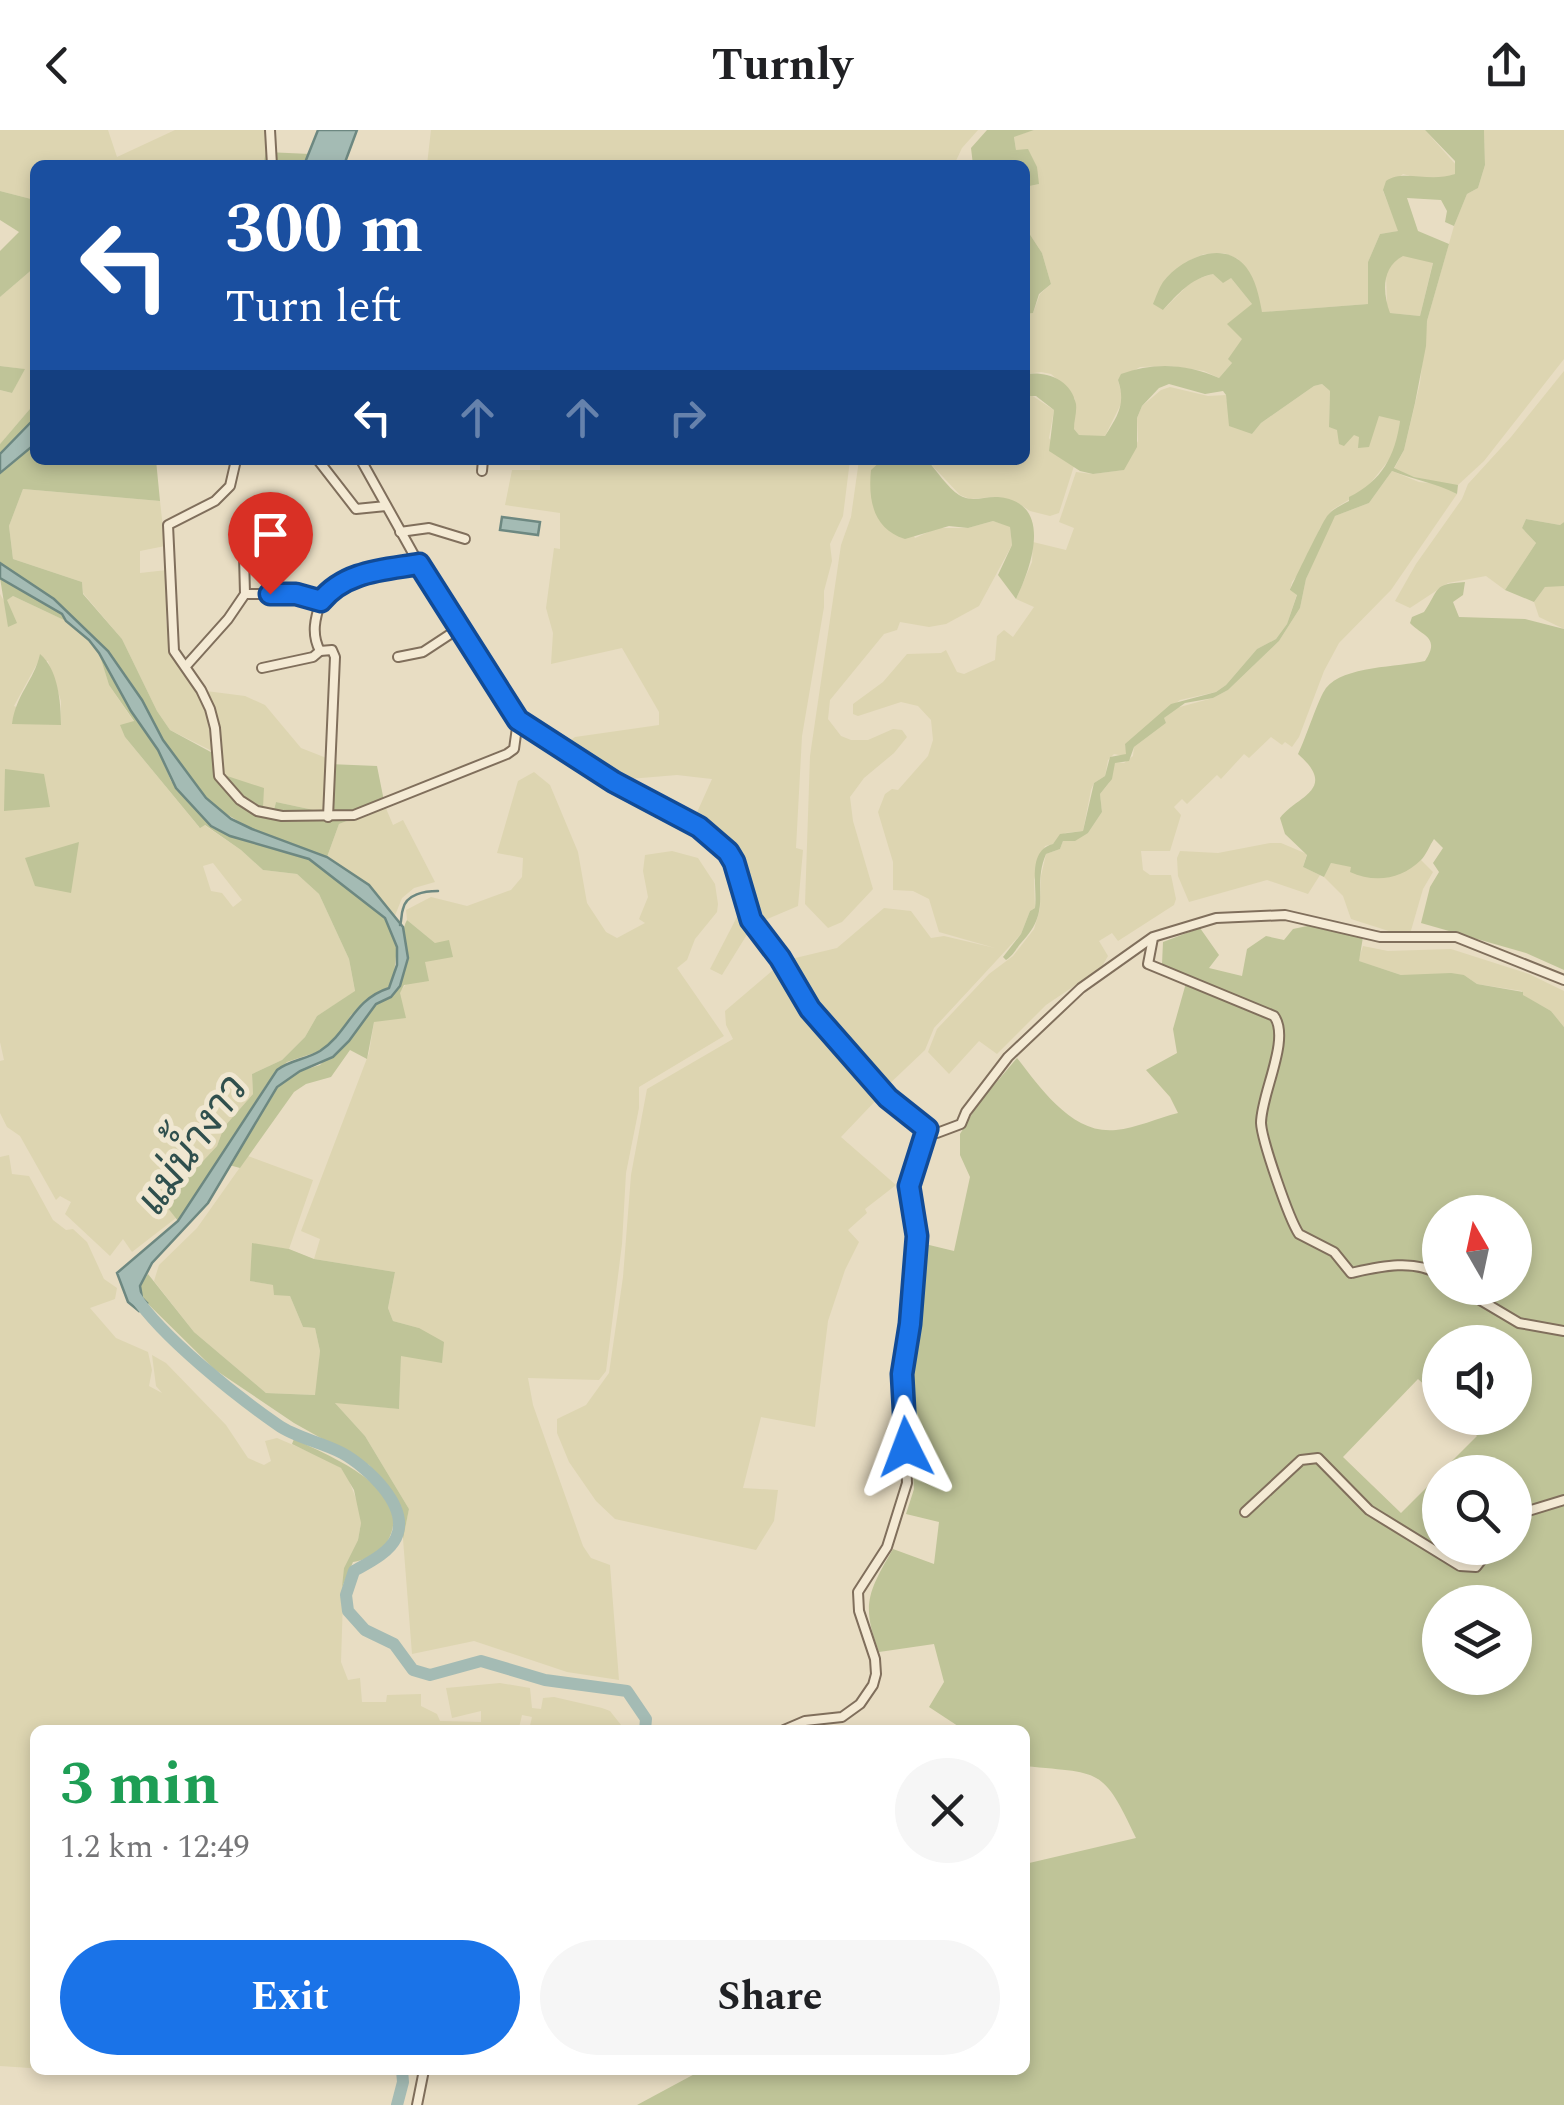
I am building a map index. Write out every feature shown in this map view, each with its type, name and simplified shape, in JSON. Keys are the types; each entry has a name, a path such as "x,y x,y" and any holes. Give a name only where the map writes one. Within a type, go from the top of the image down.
{"street":[{"path":"270,130 272,160"},
{"path":"235,465 230,486 215,501 168,525 174,651 210,709 215,728 216,767 223,782 240,800 257,810 282,816 328,817 376,809 507,754 514,748 518,720"},
{"path":"322,465 356,509 386,506"},
{"path":"364,465 458,629 518,720 614,782 699,827 728,852 751,920 780,958 810,1009 888,1098 927,1129 937,1133 961,1124 990,1078 1082,988 1153,938 1216,918 1285,916 1380,938 1456,937 1564,980"},
{"path":"482,471 483,465"},
{"path":"400,532 429,528 464,539"},
{"path":"186,666 244,594 244,556"},
{"path":"320,650 314,621 321,601 333,585 356,576 419,564"},
{"path":"244,594 296,594 321,601"},
{"path":"398,657 423,652 458,629"},
{"path":"262,668 313,657 320,650 332,650 336,657 328,817"},
{"path":"1153,938 1148,964 1274,1016 1279,1022 1262,1128 1299,1234 1334,1252 1350,1273 1390,1264 1422,1269"},
{"path":"796,1725 842,1717 860,1704 876,1674 859,1611 858,1592 887,1546 907,1483 902,1374 917,1236 908,1197 927,1129"},
{"path":"1489,1305 1519,1323 1564,1331"},
{"path":"1244,1512 1301,1460 1318,1458 1369,1510 1422,1543"},
{"path":"1532,1510 1564,1500"},
{"path":"416,2105 423,2075"}],"shaded area":[{"path":"0,130 108,130 117,157 175,130 266,130 266,160 30,160 30,199 0,191"},
{"path":"431,130 978,130 956,160 428,160"},
{"path":"1034,130 1425,130 1457,166 1455,174 1448,177 1425,180 1403,174 1383,191 1399,231 1380,234 1368,262 1368,304 1262,312 1238,259 1224,253 1204,254 1186,262 1163,283 1163,310 1192,281 1212,274 1231,278 1252,304 1243,339 1229,359 1232,363 1219,378 1204,371 1171,366 1140,367 1118,380 1123,400 1105,436 1090,436 1079,435 1074,429 1075,399 1066,387 1051,374 1030,373 1030,313 1040,294 1051,284 1042,253 1030,235 1030,186 1039,184 1030,171 1030,160 1023,160 1016,150 1014,136"},
{"path":"1484,130 1564,130 1564,359 1484,461 1458,485 1452,485 1394,469 1404,450 1420,383 1427,321 1454,226 1467,194 1478,188 1485,165"},
{"path":"1403,255 1433,262 1420,316 1389,313 1387,307 1386,272 1391,262"},
{"path":"30,271 30,409 0,444 0,390 12,393 24,369 0,366 0,297"},
{"path":"1564,371 1564,522 1560,525 1526,519 1522,528 1536,543 1505,590 1486,576 1448,583 1410,608 1395,601 1468,484"},
{"path":"1322,384 1330,391 1329,426 1359,436 1379,415 1400,421 1396,451 1365,490 1332,510 1320,528 1303,568 1292,582 1290,590 1297,594 1287,624 1276,639 1257,649 1226,685 1216,692 1180,700 1125,745 1124,756 1114,754 1108,760 1105,776 1091,790 1083,831 1065,833 1045,846 1034,880 1035,908 1021,934 934,1028 925,1050 885,1088 818,1014 787,960 837,948 884,908 911,911 931,938 944,936 995,948 939,932 929,899 913,891 893,890 893,862 878,812 885,794 898,790 928,756 933,740 931,720 918,706 901,702 858,716 853,714 853,704 883,682 907,654 946,650 957,672 964,674 995,660 997,636 1004,630 1013,637 1034,607 1016,599 1032,562 1033,542 1066,550 1074,528 1059,522 1076,472 1123,470 1138,441 1137,418 1142,406 1161,390 1170,387 1208,396 1226,395 1230,422 1252,434 1261,423"},
{"path":"1030,395 1054,410 1049,438 1060,455 1074,466 1059,513 1050,516 994,497 970,499 960,495 932,465 1030,465"},
{"path":"540,465 849,465 843,516 830,544 832,561 802,736 796,848 803,850 798,906 758,923 734,854 694,819 712,779 677,775 617,780 563,746 575,737 659,725 659,712 622,648 551,664 553,633 546,608 554,548 560,549 560,513 505,505 512,470 540,470"},
{"path":"858,465 879,465 915,538 937,528 968,528 993,521 1010,526 1012,545 979,606 946,624 929,627 900,622 897,630 884,634 830,700 828,719 841,736 868,740 893,729 902,730 907,737 850,797 873,889 842,922 828,928 805,904 810,756 841,545 851,517"},
{"path":"1392,471 1419,482 1438,484 1457,494 1391,590 1339,643 1292,747 1271,737 1249,758 1244,754 1221,779 1217,775 1187,804 1182,799 1174,807 1181,815 1170,851 1141,851 1143,870 1150,875 1171,875 1174,905 1118,941 1112,933 1099,941 1108,956 1101,968 1046,1005 997,1054 979,1041 949,1074 928,1052 937,1029 989,974 1013,956 1034,929 1046,854 1060,849 1063,841 1088,833 1102,812 1100,794 1109,783 1115,762 1124,763 1133,756 1134,747 1166,723 1163,719 1176,708 1228,690 1279,641 1300,608 1306,579 1329,525 1335,516 1369,503"},
{"path":"23,489 160,501 165,546 140,551 140,573 167,570 166,621 172,658 198,690 207,712 212,751 170,730 122,639 83,593 82,582 13,559 9,526"},
{"path":"1564,586 1564,629 1539,617 1534,602 1545,587"},
{"path":"0,594 4,601 13,596 66,621 89,640 99,653 109,685 134,722 125,737 199,827 204,825 263,870 297,874 319,894 349,959 355,992 317,1016 305,1037 282,1060 252,1074 253,1094 224,1127 217,1146 165,1203 176,1218 132,1252 123,1239 110,1256 65,1214 71,1202 60,1196 56,1200 20,1136 7,1127 0,1113 0,1061 4,1060 0,1042","holes":["48,661 61,701 61,724 14,706 38,662","213,863 242,900 233,907 222,893 211,891 203,866"]},
{"path":"206,691 245,696 265,705 301,748 329,759 323,812 276,802 274,810 262,808 221,774 218,724"},
{"path":"534,772 550,785 578,852 587,903 606,932 617,938 645,923 639,919 648,897 643,871 645,855 672,851 698,858 715,884 718,904 717,912 695,939 687,960 677,968 724,1036 639,1087 606,1371 599,1380 528,1378 533,1405 583,1546 591,1558 610,1565 619,1680 567,1672 474,1641 412,1654 403,1539 409,1509 365,1436 334,1402 399,1409 401,1356 419,1328 393,1321 388,1308 395,1272 314,1259 320,1239 301,1231 369,1053 374,1022 425,962 435,943 407,920 406,910 431,897 467,906 511,890 522,877 523,858 497,853 518,781"},
{"path":"385,806 393,825 403,820 435,882 414,888 402,898 394,918 369,885 327,857 339,824"},
{"path":"1281,843 1307,854 1303,867 1320,875 1308,894 1267,880 1189,902 1178,876 1180,851 1218,853"},
{"path":"1421,860 1433,872 1423,889 1410,934 1351,919 1343,896 1324,877 1331,863 1399,874"},
{"path":"739,913 749,920 751,928 722,975 710,969"},
{"path":"1363,946 1388,951 1451,949 1529,974 1564,991 1564,1027 1551,1011 1522,995 1522,991 1477,984 1464,975 1401,975 1358,961"},
{"path":"780,964 881,1095 841,1137 896,1185 865,1209 867,1213 848,1230 859,1242 828,1321 815,1427 761,1417 743,1488 778,1490 774,1521 756,1550 615,1519 596,1501 569,1462 557,1433 557,1419 586,1405 609,1373 623,1277 631,1175 647,1089 733,1039 725,1011"},
{"path":"9,1155 12,1174 29,1176 53,1220 66,1230 73,1229 87,1242 104,1279 117,1288 115,1299 90,1308 116,1338 148,1352 152,1370 149,1386 162,1393 156,1386 152,1355 166,1363 226,1425 248,1458 264,1465 271,1461 265,1441 277,1438 328,1460 348,1478 361,1523 358,1540 344,1568 341,1662 348,1680 360,1678 362,1702 386,1702 387,1695 421,1694 421,1706 437,1714 440,1721 481,1722 481,1711 452,1718 446,1688 500,1683 530,1688 532,1708 541,1709 543,1698 554,1697 610,1711 621,1725 530,1725 532,1717 522,1715 520,1725 30,1725 30,2068 0,2066 0,1157"},
{"path":"248,1156 313,1180 289,1249 252,1244 251,1281 273,1285 290,1296 303,1327 315,1328 320,1351 316,1395 266,1393 194,1332 154,1281 159,1265 197,1228"}],"green space":[{"path":"987,130 1034,130 1014,137 1016,150 1028,149 1037,167 1039,184 1030,186 1030,160 972,160 971,148"},
{"path":"1425,130 1484,130 1485,165 1478,188 1467,194 1454,226 1445,222 1447,211 1441,200 1407,198 1418,231 1449,244 1427,321 1426,346 1404,450 1394,468 1414,477 1458,485 1457,494 1392,471 1369,503 1335,516 1306,579 1300,608 1279,641 1228,690 1213,698 1185,703 1164,718 1166,723 1134,747 1129,761 1115,763 1112,779 1100,794 1102,812 1088,833 1075,841 1063,841 1060,849 1046,854 1037,920 1006,960 1003,957 1035,908 1039,854 1060,834 1083,831 1094,783 1105,776 1110,757 1126,754 1125,744 1171,704 1216,692 1226,685 1257,649 1276,639 1287,624 1297,595 1290,590 1325,519 1385,466 1400,421 1379,416 1369,447 1358,448 1359,437 1354,435 1344,446 1339,444 1337,430 1329,427 1330,391 1322,384 1261,423 1252,434 1229,426 1223,391 1205,394 1169,384 1159,388 1142,406 1137,418 1137,447 1124,470 1093,474 1080,471 1049,451 1054,410 1036,396 1030,396 1030,374 1057,378 1069,388 1076,404 1074,429 1079,435 1105,436 1119,409 1121,374 1170,366 1219,378 1232,363 1228,359 1242,339 1227,324 1252,304 1231,278 1223,283 1213,274 1191,283 1163,310 1153,304 1163,282 1180,266 1215,253 1237,259 1252,277 1262,312 1368,304 1368,262 1380,234 1398,231 1383,190 1386,181 1400,176 1455,174 1455,161","holes":["1403,256 1433,263 1420,316 1390,313 1385,288 1388,273"]},
{"path":"266,152 310,154 307,160 264,160"},
{"path":"0,191 30,199 30,271 0,297 0,251 19,232 0,220"},
{"path":"1030,235 1042,253 1051,284 1039,294 1030,313"},
{"path":"0,366 25,369 12,393 0,390"},
{"path":"30,409 30,423 0,454 0,444"},
{"path":"30,448 30,465 156,465 160,501 23,489 9,526 13,559 82,582 83,594 122,639 170,730 220,757 221,774 264,788 263,808 274,810 276,802 323,812 329,764 377,766 385,806 339,824 327,857 251,828 210,802 186,776 130,681 102,646 54,601 0,563 0,473"},
{"path":"876,465 931,465 959,495 973,499 998,497 1016,501 1027,510 1034,538 1028,570 1016,599 998,575 1012,545 1010,527 993,521 968,528 949,526 905,539 879,521 872,502 871,470"},
{"path":"1526,519 1560,525 1564,522 1564,586 1545,587 1534,602 1505,590 1536,543 1522,528"},
{"path":"0,578 63,614 66,621 13,596 7,600 17,623 8,627"},
{"path":"1465,582 1463,595 1453,602 1459,617 1525,619 1564,629 1564,970 1526,953 1421,923 1430,887 1439,872 1433,863 1443,848 1434,839 1421,860 1405,872 1387,878 1368,878 1350,872 1351,867 1331,863 1324,877 1303,867 1307,855 1285,834 1280,818 1315,784 1310,766 1298,754 1326,688 1358,671 1425,661 1430,642 1410,623 1412,617 1424,612 1442,586"},
{"path":"99,653 158,750 171,781 211,825 230,836 309,859 385,918 397,947 393,983 351,1015 337,1037 320,1051 287,1062 266,1085 178,1221 164,1203 217,1146 224,1127 253,1094 252,1074 282,1060 305,1037 317,1016 355,991 349,959 319,894 297,874 263,870 205,825 200,828 125,737 120,725 134,721 109,685"},
{"path":"40,654 55,677 61,725 12,724 17,704"},
{"path":"5,769 44,774 50,807 4,811"},
{"path":"79,842 71,893 35,886 25,858"},
{"path":"407,920 435,943 449,940 453,957 425,962 429,981 404,985 400,993 406,1018 374,1022 367,1059 350,1050 331,1077 294,1092 240,1168 229,1165 277,1087 300,1071 320,1065 376,1003 391,997 407,960"},
{"path":"1312,925 1363,937 1359,961 1401,975 1451,973 1464,975 1477,984 1523,992 1551,1011 1564,1027 1564,2105 637,2105 693,2075 1030,2075 1030,1863 1136,1838 1115,1798 1096,1778 1070,1770 1030,1766 1030,1725 956,1725 929,1707 944,1682 934,1644 879,1652 869,1610 878,1577 893,1549 934,1564 939,1522 906,1514 914,1489 907,1372 917,1319 921,1243 954,1251 970,1177 960,1155 960,1134 978,1104 1017,1058 1059,1107 1085,1125 1116,1130 1178,1113 1170,1097 1146,1070 1177,1053 1173,1029 1188,976 1162,964 1163,942 1200,928 1219,955 1209,968 1242,976 1247,949 1266,936 1284,940 1293,929","holes":["1422,1325 1532,1325 1532,1435 1477,1436 1458,1455 1532,1455 1532,1565 1422,1565 1422,1492 1401,1513 1343,1457 1418,1379 1422,1383"]},
{"path":"252,1243 289,1249 314,1259 395,1272 388,1308 393,1321 419,1328 444,1342 442,1363 401,1356 399,1409 335,1403 365,1436 409,1509 403,1539 401,1512 369,1465 294,1423 214,1369 142,1298 140,1286 148,1274 194,1332 266,1393 315,1395 320,1351 315,1328 303,1327 290,1296 274,1295 273,1285 250,1281"},
{"path":"294,1439 363,1475 389,1503 393,1519 387,1542 375,1554 353,1562 342,1587 344,1568 358,1540 361,1523 354,1490 341,1468 292,1444"}],"water":[{"path":"318,130 357,130 346,160 306,160"},
{"path":"30,423 30,448 0,473 0,454"},
{"path":"502,517 540,522 538,535 500,530"},
{"path":"0,563 54,599 108,651 142,700 163,740 206,798 231,819 327,857 369,885 403,927 408,958 400,986 391,997 376,1004 333,1057 300,1071 277,1087 208,1203 152,1263 140,1286 147,1303 139,1311 128,1302 117,1273 178,1221 277,1070 320,1051 367,1000 389,988 397,965 397,947 385,918 309,859 230,836 211,826 176,788 158,750 89,640 62,614 0,578"}],"waterway":[{"path":"400,925 408,900 438,891"},
{"name":"แม่น้ำงาว","path":"135,1296 181,1347 242,1398 285,1429 352,1459 384,1488 397,1513 396,1538 383,1553 354,1571 346,1595 348,1611 365,1630 394,1644 413,1670 430,1675 481,1661 545,1680 627,1691 646,1719 645,1725"},
{"name":"แม่น้ำงาว","path":"397,2105 402,2075"}],"route":[{"path":"270,594 296,594 321,601 333,585 356,576 419,564 518,720 614,782 699,827 728,852 751,920 780,958 810,1009 888,1098 927,1129 908,1197 917,1236 902,1374 906,1447"}]}
